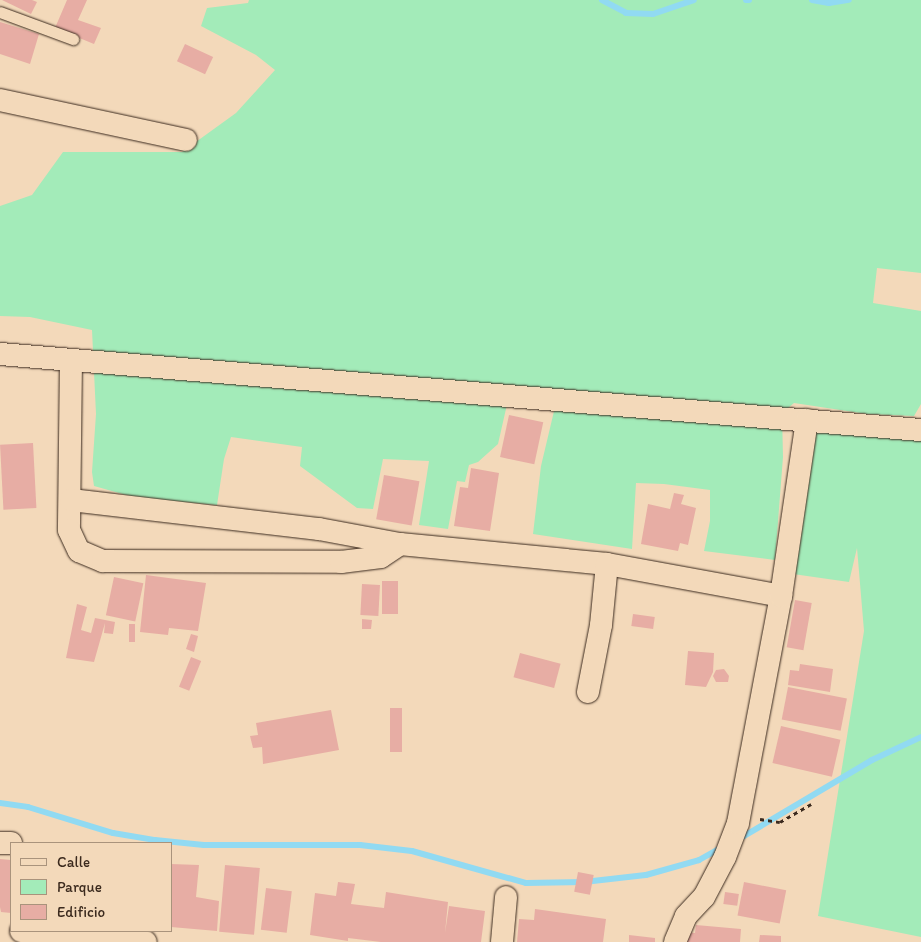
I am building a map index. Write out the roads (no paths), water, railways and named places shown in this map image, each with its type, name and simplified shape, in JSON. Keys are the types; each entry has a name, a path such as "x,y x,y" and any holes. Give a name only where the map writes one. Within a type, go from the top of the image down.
{"street":[{"path":"0,100 186,140"},
{"path":"0,354 921,430"},
{"path":"71,360 71,500 69,530 79,551 103,561 341,562 381,557 400,544"},
{"path":"674,942 686,916 704,897 725,857 738,822 781,596 807,420"},
{"path":"71,500 319,529 400,544 607,564 781,596"},
{"path":"588,692 602,625 607,564"},
{"path":"502,942 506,897"},
{"path":"32,932 139,942"}],"lane":[{"path":"0,12 73,39"}],"waterway":[{"path":"602,0 626,13 653,14 694,0"},
{"path":"812,0 829,3 849,0"},
{"path":"739,839 872,760 921,737"},
{"path":"0,803 28,807 113,833 155,840 204,845 360,845 412,851 526,883 584,882 646,875 699,860 721,848"}]}
